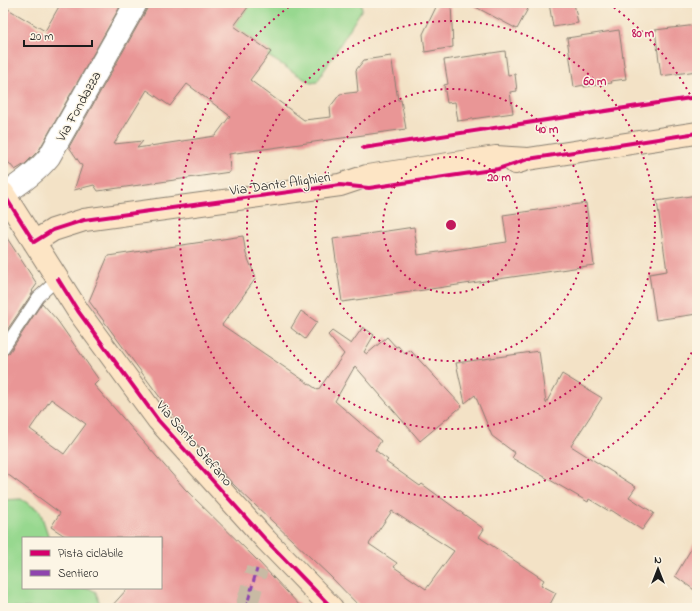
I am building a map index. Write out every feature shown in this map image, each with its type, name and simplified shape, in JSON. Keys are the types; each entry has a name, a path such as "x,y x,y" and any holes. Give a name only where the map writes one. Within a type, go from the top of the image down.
{"street":[{"name":"Via Fondazza","path":"3,194 23,182 49,158 136,3"},
{"name":"Via Dante Alighieri","path":"34,242 53,230 84,220 340,185 367,176 496,157 528,159 697,133"},
{"name":"Via Santo Stefano","path":"3,194 78,311 158,420 266,540 332,608"}],"lane":[{"path":"3,349 38,298 58,279"}],"green space":[{"path":"251,3 265,3 272,8 276,3 361,3 362,9 317,82 311,83 268,56 270,52 234,26"},
{"path":"21,499 40,511 49,537 22,537 22,589 91,589 96,592 101,608 3,608 3,500"}],"building":[{"path":"61,3 122,3 39,150 25,164 15,170 3,156 3,6 45,31"},
{"path":"148,3 251,3 234,26 271,52 250,80 304,120 331,117 330,107 340,94 358,92 356,70 364,60 391,56 398,100 401,100 406,129 229,154 230,172 98,191 94,185 74,190 82,166 69,147 147,9","holes":["187,84 230,116 215,136 137,148 143,141 114,144 147,90 170,106"]},
{"path":"438,3 451,3 453,47 425,52 423,34"},
{"path":"468,3 531,3 517,29"},
{"path":"549,3 574,3 578,23 553,27"},
{"path":"697,25 697,71 661,76 655,30"},
{"path":"619,30 626,79 611,81 612,83 574,87 567,38"},
{"path":"505,51 508,75 515,74 517,91 510,92 513,113 458,121 455,102 447,103 444,85 448,84 444,60"},
{"path":"697,195 697,314 656,320 649,274 667,271 657,201"},
{"path":"586,203 594,265 342,302 333,239 414,227 418,255 507,242 503,215"},
{"path":"3,232 37,284 3,336"},
{"path":"243,236 246,254 256,278 222,325 318,390 344,354 328,335 332,331 351,344 363,327 374,335 364,352 367,354 387,337 405,354 410,350 462,406 420,441 355,366 335,401 381,441 375,450 388,460 386,462 420,486 422,484 484,529 479,537 544,580 541,585 556,593 548,608 361,608 331,577 234,485 184,430 89,301 108,256","holes":["392,511 454,551 426,589 394,567 397,563 369,544"]},
{"path":"42,303 57,320 99,380 94,385 185,489 259,562 302,608 110,608 127,589 162,589 162,537 66,537 51,527 60,513 3,471 3,356 9,353","holes":["51,399 86,424 64,454 30,429"]},
{"path":"301,311 317,322 305,339 291,328"},
{"path":"539,351 546,403 562,374 602,398 571,446 636,487 629,497 654,513 642,530 611,510 609,511 589,499 588,502 512,458 515,453 492,436 475,395 465,403 456,363"},
{"path":"697,539 697,592 675,576"}],"tunnel":[{"path":"246,608 257,569"}],"marked path":[{"path":"246,608 257,569"}],"cycle path":[{"path":"363,148 697,97"},
{"path":"3,193 34,242 53,230 84,220 340,185 369,188 498,169 528,159 697,133"},
{"path":"58,279 78,311 158,420 266,540 332,608"}]}
